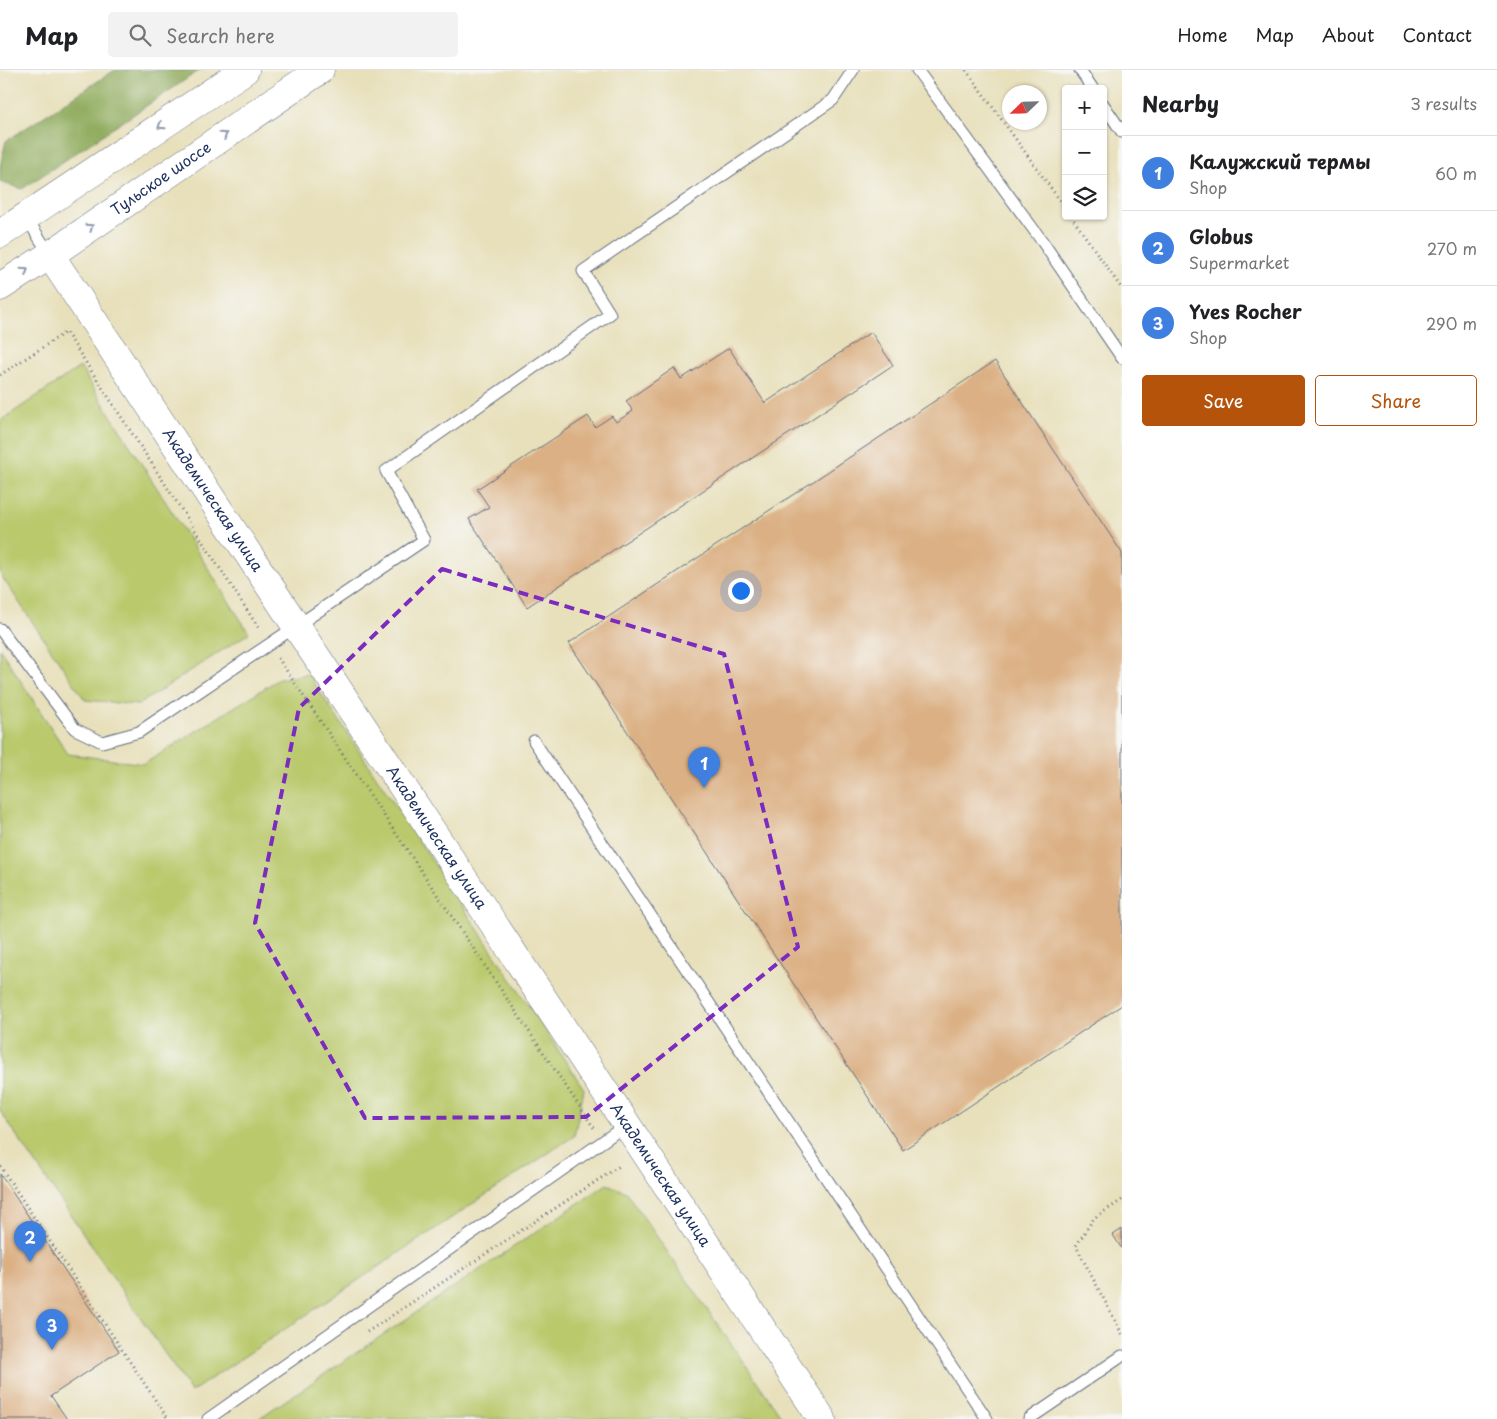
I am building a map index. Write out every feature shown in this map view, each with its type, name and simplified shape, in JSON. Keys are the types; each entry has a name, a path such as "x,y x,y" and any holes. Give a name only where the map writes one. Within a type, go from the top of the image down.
{"street":[{"path":"0,234 245,70"},
{"name":"Тульское шоссе","path":"0,287 50,255 320,70"},
{"name":"Академическая улица","path":"50,255 822,1419"}],"lane":[{"path":"0,630 75,729 102,742 139,732 424,540 386,471 610,314 583,271 833,100 853,70"},
{"path":"917,70 1042,241 1122,358"},
{"path":"1080,70 1090,85"},
{"path":"1107,110 1122,132"},
{"path":"26,217 50,255"},
{"path":"534,741 987,1419"},
{"path":"208,1419 626,1125"},
{"path":"1029,1419 1122,1356"}],"path":[{"path":"966,70 1062,203"},
{"path":"1074,220 1122,289"},
{"path":"0,375 66,332 269,644 602,1141 622,1165 365,1333"},
{"path":"0,1166 168,1419"},
{"path":"1122,1200 1094,1218 1076,1246 1122,1334"}],"highlighted area":[{"path":"442,569 724,654 798,947 586,1117 365,1118 255,923 299,708"}],"green space":[{"path":"115,70 200,70 22,189 0,182 0,166 6,141"},
{"path":"80,367 249,633 138,705 85,700 0,574 0,421"},
{"path":"0,649 68,754 144,764 279,679 308,674 584,1089 574,1136 191,1392 0,1111"},
{"path":"607,1184 626,1192 783,1419 258,1419"}],"building":[{"path":"871,332 893,365 527,607 469,519 489,507 477,489 588,416 595,427 612,416 616,422 633,411 626,401 674,368 681,379 729,348 765,403"},
{"path":"995,361 1122,553 1122,1005 903,1150 569,643"},
{"path":"0,1174 119,1351 51,1396 67,1419 0,1419"},
{"path":"1122,1229 1122,1249 1113,1235"}],"place":[{"name":"Калужский термы","path":"704,788"},
{"name":"Globus","path":"30,1262"},
{"name":"Yves Rocher","path":"52,1350"}]}
